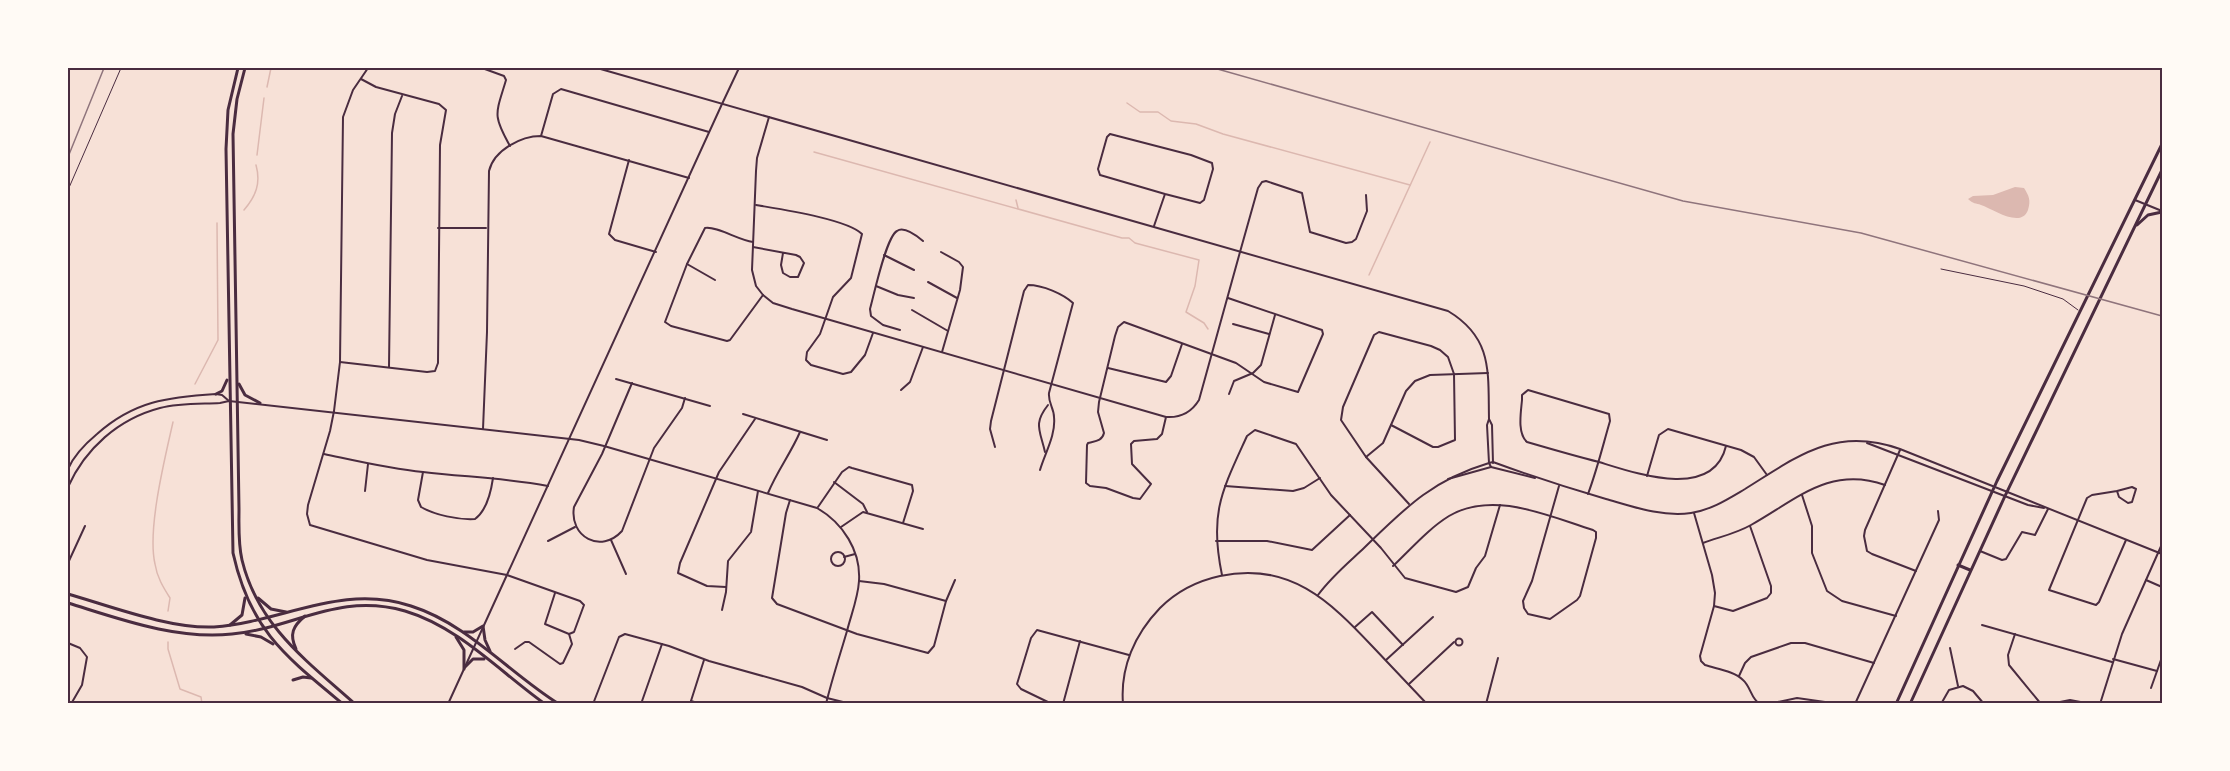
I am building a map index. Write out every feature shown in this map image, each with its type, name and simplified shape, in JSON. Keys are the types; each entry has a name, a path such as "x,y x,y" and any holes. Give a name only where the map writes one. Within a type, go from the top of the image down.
{"main road":[{"path":"238,68 228,110 226,149 229,446 235,562 245,597 263,628 277,646 343,704"},
{"path":"245,68 235,112 237,401 242,561 267,618 298,653 355,704"},
{"path":"1896,704 1994,488 2163,144"},
{"path":"1910,704 2006,493 2163,170"},
{"path":"228,207 235,207"},
{"path":"2134,229 2148,215 2163,211"},
{"path":"216,394 224,387 229,376"},
{"path":"237,380 245,395 260,403"},
{"path":"229,446 238,447"},
{"path":"231,508 239,508"},
{"path":"235,562 242,561"},
{"path":"1959,565 1970,570"},
{"path":"68,594 191,626 230,625 258,621 336,600 376,598 419,608 462,632 559,704"},
{"path":"255,595 271,609 288,612"},
{"path":"230,625 243,612 245,597"},
{"path":"68,603 140,624 189,634 215,636 263,628 339,606 381,606 423,618 454,635 545,704"},
{"path":"298,653 292,633 297,624 307,615"},
{"path":"189,634 191,626"},
{"path":"462,632 473,632 483,626 485,640 491,654"},
{"path":"241,633 261,637 277,646"},
{"path":"454,635 464,650 464,669"},
{"path":"464,669 473,659 487,660"},
{"path":"301,668 308,661"},
{"path":"293,680 303,677 313,679"}],"street":[{"path":"368,68 349,99 343,117 340,362 334,411 324,454 308,505 307,514 310,525 427,560 507,575 580,601 584,605 573,632 569,634"},
{"path":"482,68 500,73 505,78 497,120 510,146"},
{"path":"597,68 1448,311 1465,323 1480,340 1486,357 1489,419 1487,425 1491,467"},
{"path":"448,704 739,68"},
{"path":"340,362 427,372 435,371 437,368 440,135 446,110 439,105 376,87 361,79"},
{"path":"541,136 553,94 561,89 709,132"},
{"path":"389,367 392,133 395,114 402,95"},
{"path":"769,117 757,158 753,242 753,277 763,295 780,306 1166,417 1181,416 1196,405 1258,188 1262,182 1266,181 1302,193 1310,232 1346,243 1356,239 1367,211 1366,195"},
{"path":"1110,134 1212,163 1214,168 1204,200 1200,203 1165,194 1100,175 1098,170 1107,137 1110,134"},
{"path":"483,429 491,162 510,146 531,136 541,136 689,178"},
{"path":"629,160 609,234 615,240 656,252"},
{"path":"1154,226 1165,194"},
{"path":"2135,200 2163,211"},
{"path":"756,205 829,220 861,233 862,236 851,278 833,297 820,334 807,352 806,360 811,365 843,374 851,372 865,355 873,333"},
{"path":"753,242 733,237 713,227 705,228 687,264 665,322 671,326 727,341 763,295"},
{"path":"438,228 488,228"},
{"path":"900,330 883,325 869,315 884,255 897,231 909,232 923,241"},
{"path":"753,247 796,255 803,260 804,267 798,277 790,277 783,273 781,265 783,253"},
{"path":"941,252 963,265 957,298 942,352"},
{"path":"884,255 914,270"},
{"path":"687,264 715,280"},
{"path":"928,282 957,298"},
{"path":"995,447 990,429 1024,291 1028,285 1036,285 1067,298 1073,303 1051,384 1049,404 1055,420 1040,470"},
{"path":"876,286 898,295 914,298"},
{"path":"1166,417 1162,434 1157,440 1134,441 1131,444 1132,464 1151,484 1140,499 1106,488 1090,486 1084,480 1087,445 1101,440 1104,433 1098,412 1100,398 1115,336 1118,327 1124,322 1236,363 1264,382 1298,392 1323,334 1322,330 1227,298"},
{"path":"912,310 948,331"},
{"path":"1229,394 1234,381 1253,374 1261,364 1275,315"},
{"path":"1233,324 1269,334"},
{"path":"880,335 883,325"},
{"path":"1391,425 1433,447 1455,440 1454,374 1450,361 1435,347 1383,332 1374,335 1341,415 1343,425 1366,457 1409,504"},
{"path":"1108,368 1166,382 1171,375 1182,344"},
{"path":"901,390 910,382 923,347"},
{"path":"1366,457 1383,443 1406,391 1416,381 1425,376 1488,373"},
{"path":"616,379 710,406"},
{"path":"632,383 595,471 574,507 575,527 595,542 611,540 622,531 658,442 682,408 685,398"},
{"path":"1588,494 1598,462 1610,421 1610,414 1530,390 1524,392 1521,400 1521,434 1524,440 1598,462 1647,476 1680,479 1708,472 1722,460 1726,446"},
{"path":"68,469 86,443 108,424 131,410 155,401 191,396 216,394 222,395 229,401"},
{"path":"191,396 192,404"},
{"path":"68,487 76,467 94,446 112,431 152,410 229,401 569,439 650,459 817,508 841,527 855,554 859,581 826,704"},
{"path":"1045,452 1038,423 1039,416 1049,404"},
{"path":"743,414 827,440"},
{"path":"726,587 707,586 678,573 680,563 721,468 755,419"},
{"path":"1489,419 1492,425 1493,462 1491,467"},
{"path":"108,424 112,431"},
{"path":"1222,576 1216,541 1219,505 1225,486 1248,436 1255,430 1296,444 1331,495 1373,539 1393,566 1409,579 1450,591 1464,590 1470,584 1476,568 1485,556 1500,505"},
{"path":"1647,476 1659,435 1665,430 1726,446 1750,455 1767,475"},
{"path":"768,493 775,475 794,448 800,432"},
{"path":"1861,441 1994,488"},
{"path":"1318,595 1409,504 1427,490 1455,474 1489,463 1493,462 1559,486 1658,513 1693,512 1720,503 1802,453 1837,442 1880,443 1900,449 2161,553"},
{"path":"1900,449 1865,530 1865,547 1872,554 1916,572"},
{"path":"324,454 368,464 423,472 493,478 548,486"},
{"path":"70,463 76,467"},
{"path":"365,491 368,464"},
{"path":"817,508 834,482 849,467 912,485 913,491 903,523"},
{"path":"1447,479 1491,467 1541,479"},
{"path":"423,472 418,500 421,507 470,520 475,519 481,513 493,478"},
{"path":"1225,486 1293,491 1304,488 1320,478"},
{"path":"1703,544 1750,526 1826,482 1842,478 1860,478 1885,485"},
{"path":"834,482 863,504 867,513"},
{"path":"1393,566 1451,515 1476,506 1500,505 1550,516 1593,530 1596,532 1596,538 1578,600 1547,619 1528,614 1523,601 1532,581 1550,516 1559,486"},
{"path":"2117,491 2128,503 2132,502 2136,494 2136,489 2132,487 2087,498 2049,587 2051,593 2096,605 2126,540"},
{"path":"722,610 728,561 751,532 758,491"},
{"path":"1802,495 1812,526 1812,553 1827,591 1842,601 1896,616"},
{"path":"790,500 772,598 777,604 847,629 928,653 934,646 946,601 956,580"},
{"path":"1979,551 2002,560 2006,559 2022,532 2035,535 2048,509"},
{"path":"1855,704 1939,520 1938,510"},
{"path":"841,527 862,512 923,529"},
{"path":"1693,512 1714,583 1714,606 1700,659 1705,665 1738,676 1745,681 1755,700 1760,704"},
{"path":"1216,541 1267,541 1311,550 1350,515"},
{"path":"68,563 85,526"},
{"path":"1714,606 1733,610 1767,598 1771,593 1771,586 1750,526"},
{"path":"548,541 575,527"},
{"path":"611,540 626,574"},
{"path":"2100,704 2122,634 2146,580 2161,553 2163,544"},
{"path":"844,556 841,564 837,565 832,561 832,555 836,552 844,556 855,554"},
{"path":"1124,704 1123,685 1129,655 1144,627 1166,603 1190,586 1240,573 1267,575 1288,580 1318,595 1355,627 1425,703"},
{"path":"2146,580 2163,586"},
{"path":"859,581 884,584 946,601"},
{"path":"555,593 545,624 569,634"},
{"path":"1355,627 1372,612 1403,645"},
{"path":"1386,660 1433,617"},
{"path":"1982,624 2157,671"},
{"path":"1052,704 1021,689 1017,684 1031,638 1037,630 1129,655"},
{"path":"515,649 529,642 560,664 563,663 572,644 569,634"},
{"path":"593,704 620,636 625,634 851,704"},
{"path":"2015,634 2008,655 2009,664 2041,704"},
{"path":"1063,704 1080,641"},
{"path":"1409,684 1454,642"},
{"path":"68,643 80,648 87,657 82,685 71,704"},
{"path":"1738,676 1752,656 1791,643 1805,643 1874,663"},
{"path":"641,704 662,644"},
{"path":"1950,648 1958,686"},
{"path":"2151,688 2163,657"},
{"path":"1486,704 1498,658"},
{"path":"701,704 691,702 705,660"},
{"path":"1941,704 1949,690 1958,686 1967,687 1984,704"},
{"path":"1768,704 1797,698 1839,704"},
{"path":"2050,704 2070,700 2091,704"}],"lane":[{"path":"68,189 121,68"},
{"path":"1941,269 2024,286 2063,299 2080,312"}],"shaded area":[{"path":"2015,187 2024,188 2029,201 2028,210 2019,218 2006,216 1968,199 1973,196 1993,195"}],"waterway":[{"path":"267,87 271,68"},
{"path":"257,155 264,98"},
{"path":"1127,103 1140,112 1158,112 1171,121 1196,124 1223,134 1410,185"},
{"path":"1369,275 1430,142"},
{"path":"814,152 1122,238 1129,238 1135,243 1199,260 1195,286 1186,312 1204,323 1208,329"},
{"path":"244,210 252,200 256,189 258,178 256,165"},
{"path":"1016,200 1018,208"},
{"path":"195,384 218,340 217,223"},
{"path":"168,611 170,598 156,569 153,532 158,493 173,422"},
{"path":"168,642 180,689 201,697 202,704"}],"tram line":[{"path":"68,157 104,68"}],"railway":[{"path":"1214,68 1683,201 1861,233 2162,316"}]}
